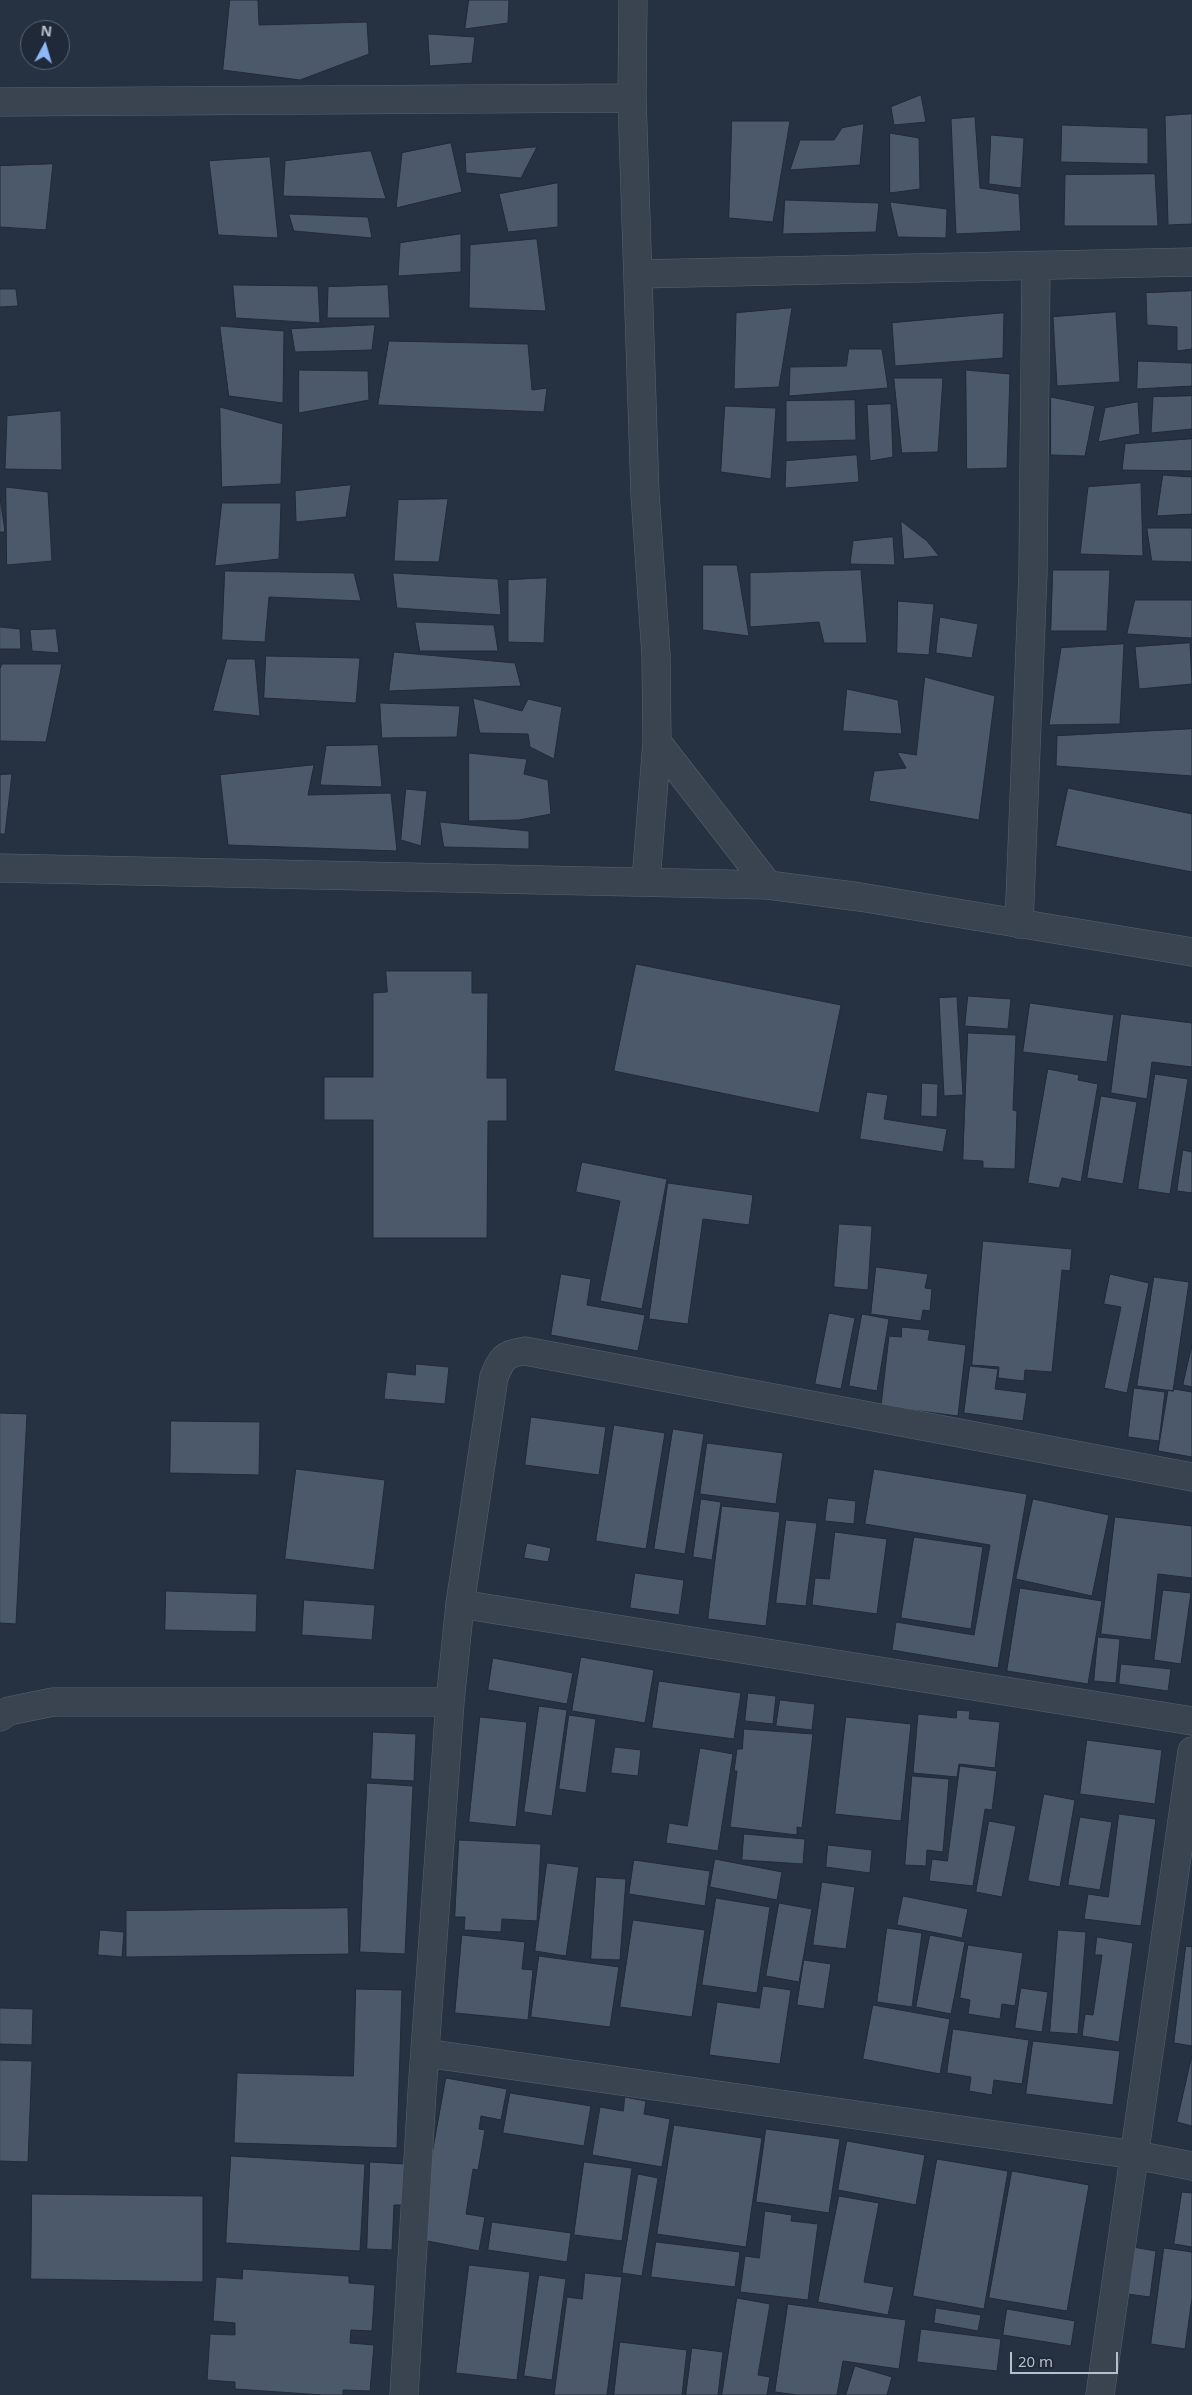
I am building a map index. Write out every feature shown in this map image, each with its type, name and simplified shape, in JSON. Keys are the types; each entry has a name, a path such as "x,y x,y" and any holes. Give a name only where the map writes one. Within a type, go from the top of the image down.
{"street":[{"path":"633,0 632,98 639,274 644,494 656,655 657,742 646,881"},
{"path":"0,102 632,98"},
{"path":"639,274 1192,262"},
{"path":"1019,924 1033,574 1036,266"},
{"path":"657,742 768,885"},
{"path":"0,868 768,885 860,897 1192,952"},
{"path":"404,2395 425,2053 450,1702 460,1604 494,1377 501,1360 510,1353 524,1351 1192,1477"},
{"path":"460,1604 1192,1721"},
{"path":"0,1717 9,1711 53,1702 450,1702"},
{"path":"1100,2395 1192,1752"},
{"path":"425,2053 1135,2155 1192,2166"}],"building":[{"path":"230,0 258,0 259,25 367,22 369,54 300,80 223,70"},
{"path":"469,0 509,0 508,23 465,29"},
{"path":"428,34 475,37 472,63 430,66"},
{"path":"921,95 926,122 894,125 891,107"},
{"path":"1192,114 1192,224 1168,225 1165,116"},
{"path":"975,117 980,188 1019,194 1021,231 956,234 951,119"},
{"path":"732,121 790,121 773,222 729,218"},
{"path":"864,124 860,165 790,170 800,140 834,140 842,128"},
{"path":"1062,125 1148,128 1148,164 1061,162"},
{"path":"890,133 919,138 920,189 890,193"},
{"path":"991,135 1024,138 1021,188 989,184"},
{"path":"451,143 462,192 396,208 402,153"},
{"path":"537,147 521,178 466,173 465,153"},
{"path":"371,151 386,199 283,196 285,161"},
{"path":"270,157 278,238 218,235 209,161"},
{"path":"53,164 46,230 0,227 0,166"},
{"path":"1155,174 1158,226 1064,226 1065,175"},
{"path":"558,183 558,227 508,232 499,194"},
{"path":"785,200 879,203 876,232 783,234"},
{"path":"890,202 947,209 946,238 898,237"},
{"path":"289,214 368,217 372,238 294,231"},
{"path":"461,234 461,272 398,276 400,243"},
{"path":"537,239 546,311 469,308 470,245"},
{"path":"233,285 318,286 320,323 236,318"},
{"path":"388,285 390,318 327,318 328,287"},
{"path":"0,289 16,289 18,306 0,307"},
{"path":"1192,291 1192,349 1177,351 1177,327 1147,325 1146,293"},
{"path":"792,308 779,387 734,389 736,313"},
{"path":"1116,312 1120,382 1057,386 1053,317"},
{"path":"1004,313 1003,358 895,366 892,323"},
{"path":"375,325 372,350 295,352 291,329"},
{"path":"220,326 284,331 283,403 229,396"},
{"path":"389,341 528,344 532,390 547,388 544,412 378,405"},
{"path":"849,349 882,349 888,388 789,396 790,367 846,366"},
{"path":"1138,361 1192,363 1192,386 1137,389"},
{"path":"299,370 368,371 369,400 299,413"},
{"path":"966,370 1010,374 1007,468 967,469"},
{"path":"894,378 943,378 938,452 902,453"},
{"path":"1192,396 1192,429 1151,433 1153,397"},
{"path":"1051,397 1095,406 1085,456 1051,455"},
{"path":"855,400 856,440 786,442 786,401"},
{"path":"1138,402 1140,434 1098,442 1105,408"},
{"path":"891,404 893,457 870,461 867,405"},
{"path":"725,406 776,408 771,479 721,472"},
{"path":"220,407 283,424 281,484 222,487"},
{"path":"61,411 62,470 5,469 7,416"},
{"path":"1192,439 1192,471 1122,470 1125,444"},
{"path":"857,455 859,482 785,488 786,461"},
{"path":"1163,475 1192,477 1192,514 1157,516"},
{"path":"1141,483 1143,556 1080,554 1088,487"},
{"path":"351,485 346,517 296,522 295,491"},
{"path":"6,487 48,492 52,561 7,565"},
{"path":"0,497 5,532 0,532"},
{"path":"448,499 439,562 394,561 398,500"},
{"path":"222,503 281,503 279,559 215,566"},
{"path":"901,521 927,541 939,556 904,559"},
{"path":"1147,528 1192,528 1192,562 1152,561"},
{"path":"893,537 895,565 850,564 853,541"},
{"path":"703,565 737,565 749,636 703,630"},
{"path":"861,570 867,643 824,643 819,622 750,627 750,573"},
{"path":"1053,570 1110,570 1107,631 1051,631"},
{"path":"225,571 354,573 361,601 269,597 265,642 222,640"},
{"path":"393,573 498,579 501,615 397,608"},
{"path":"547,578 544,643 508,642 508,580"},
{"path":"1135,600 1192,600 1192,638 1127,634"},
{"path":"898,601 934,604 929,655 897,653"},
{"path":"940,617 978,624 972,658 936,653"},
{"path":"415,622 494,625 498,651 420,651"},
{"path":"0,627 20,629 21,649 0,649"},
{"path":"56,629 59,653 32,651 30,630"},
{"path":"1190,643 1192,684 1139,689 1135,647"},
{"path":"1124,644 1120,724 1049,725 1061,648"},
{"path":"394,652 515,663 521,686 389,691"},
{"path":"266,656 360,658 356,703 264,698"},
{"path":"227,659 255,659 260,716 213,711"},
{"path":"2,664 62,664 46,742 0,741 0,669"},
{"path":"925,677 995,696 979,820 869,801 874,771 906,768 897,752 916,755"},
{"path":"847,689 898,700 902,734 843,731"},
{"path":"473,698 522,711 528,699 562,707 554,759 530,747 528,734 480,733"},
{"path":"380,703 460,706 457,737 382,738"},
{"path":"1192,729 1192,776 1056,766 1057,736"},
{"path":"378,745 382,787 320,785 326,746"},
{"path":"469,753 527,759 524,774 548,780 551,814 519,820 469,821"},
{"path":"314,765 308,795 391,793 397,851 228,845 220,775"},
{"path":"12,774 5,834 0,834 0,775"},
{"path":"1068,788 1192,814 1192,872 1056,846"},
{"path":"406,789 427,791 421,846 401,840"},
{"path":"440,822 529,831 529,849 444,847"},
{"path":"636,964 841,1005 819,1113 614,1071"},
{"path":"386,971 472,971 472,993 488,993 487,1078 507,1078 507,1121 488,1121 487,1238 373,1238 373,1120 324,1120 324,1077 373,1077 373,993 387,992"},
{"path":"968,996 1011,999 1008,1029 965,1026"},
{"path":"957,997 963,1095 944,1096 939,998"},
{"path":"1030,1003 1114,1015 1107,1062 1023,1052"},
{"path":"1121,1014 1192,1023 1192,1067 1152,1062 1147,1099 1111,1093"},
{"path":"968,1033 1016,1035 1013,1110 1017,1111 1015,1169 983,1168 983,1161 963,1160"},
{"path":"1048,1069 1079,1075 1078,1080 1098,1084 1081,1182 1062,1178 1059,1188 1028,1183"},
{"path":"1155,1074 1188,1079 1170,1194 1138,1189"},
{"path":"922,1083 938,1084 937,1117 921,1116"},
{"path":"867,1092 888,1095 884,1119 947,1129 943,1152 860,1139"},
{"path":"1101,1096 1137,1102 1123,1184 1087,1178"},
{"path":"1183,1150 1192,1152 1192,1193 1177,1191"},
{"path":"582,1162 667,1179 642,1309 600,1301 620,1201 576,1192"},
{"path":"668,1183 753,1195 749,1225 703,1219 688,1324 649,1319"},
{"path":"839,1224 872,1226 868,1290 834,1287"},
{"path":"983,1241 1072,1249 1070,1271 1062,1270 1052,1372 1025,1370 1024,1381 998,1378 999,1367 972,1365"},
{"path":"876,1267 928,1274 925,1288 932,1289 930,1311 923,1310 921,1321 871,1314"},
{"path":"561,1274 591,1279 587,1305 645,1315 638,1351 551,1335"},
{"path":"1110,1274 1149,1283 1127,1393 1104,1388 1121,1307 1104,1304"},
{"path":"1154,1277 1189,1282 1173,1391 1137,1386"},
{"path":"829,1313 855,1318 841,1389 815,1384"},
{"path":"862,1314 889,1319 877,1391 849,1386"},
{"path":"902,1327 930,1330 928,1340 966,1345 958,1416 881,1406 889,1336 901,1337"},
{"path":"1192,1345 1192,1387 1183,1385"},
{"path":"416,1364 449,1367 445,1404 384,1399 387,1372 415,1375"},
{"path":"970,1366 998,1369 995,1389 1027,1393 1023,1421 964,1413"},
{"path":"1134,1388 1165,1392 1159,1441 1128,1437"},
{"path":"1174,1389 1192,1392 1192,1457 1158,1451 1168,1390 1173,1391"},
{"path":"0,1413 27,1414 16,1624 0,1623"},
{"path":"531,1417 606,1427 599,1475 525,1465"},
{"path":"171,1421 260,1422 259,1475 170,1473"},
{"path":"614,1425 665,1433 646,1549 596,1541"},
{"path":"673,1429 704,1434 685,1554 654,1549"},
{"path":"707,1443 783,1453 776,1504 700,1494"},
{"path":"296,1469 385,1480 374,1570 285,1559"},
{"path":"874,1469 1027,1494 998,1668 892,1650 896,1622 974,1635 990,1545 865,1524"},
{"path":"828,1498 856,1501 854,1524 825,1521"},
{"path":"701,1499 721,1502 712,1560 693,1557"},
{"path":"1033,1499 1109,1515 1092,1596 1016,1579"},
{"path":"722,1506 780,1512 766,1626 708,1619"},
{"path":"1115,1517 1192,1526 1192,1578 1158,1574 1151,1640 1101,1634"},
{"path":"786,1520 817,1523 806,1606 776,1603"},
{"path":"835,1532 887,1539 877,1614 812,1605 815,1578 829,1579"},
{"path":"914,1537 983,1547 971,1629 901,1618"},
{"path":"527,1543 551,1548 548,1562 524,1558"},
{"path":"635,1573 684,1580 679,1615 630,1608"},
{"path":"1020,1588 1102,1601 1088,1684 1007,1671"},
{"path":"1163,1590 1191,1593 1181,1664 1154,1660"},
{"path":"166,1591 257,1594 256,1632 165,1630"},
{"path":"304,1600 375,1605 372,1640 302,1635"},
{"path":"1098,1637 1120,1639 1116,1683 1094,1681"},
{"path":"581,1657 654,1670 645,1723 572,1711"},
{"path":"493,1658 573,1673 567,1704 488,1690"},
{"path":"1121,1664 1171,1669 1168,1691 1119,1684"},
{"path":"659,1681 741,1693 734,1739 652,1728"},
{"path":"748,1693 776,1696 773,1724 745,1721"},
{"path":"780,1700 815,1704 812,1730 776,1726"},
{"path":"539,1706 567,1710 552,1816 524,1812"},
{"path":"957,1710 970,1711 969,1719 1000,1722 995,1768 959,1764 957,1777 913,1773 918,1714 956,1718"},
{"path":"569,1715 596,1719 586,1793 559,1789"},
{"path":"480,1717 527,1722 516,1827 469,1822"},
{"path":"846,1717 911,1724 901,1821 835,1814"},
{"path":"744,1729 813,1734 802,1828 797,1827 797,1835 730,1827 737,1771 734,1771 737,1749 742,1749"},
{"path":"373,1732 416,1734 414,1781 371,1779"},
{"path":"1087,1740 1162,1750 1155,1804 1080,1794"},
{"path":"615,1747 641,1750 638,1776 611,1773"},
{"path":"700,1748 733,1754 718,1851 666,1843 669,1823 687,1826"},
{"path":"960,1766 997,1771 992,1810 985,1809 973,1886 929,1881 932,1859 947,1861"},
{"path":"912,1776 949,1779 943,1852 927,1850 926,1866 905,1865"},
{"path":"367,1783 413,1786 405,1954 360,1952"},
{"path":"1044,1794 1075,1800 1060,1887 1028,1881"},
{"path":"1119,1814 1156,1819 1141,1926 1084,1919 1088,1894 1108,1897"},
{"path":"1080,1817 1112,1822 1100,1890 1068,1885"},
{"path":"989,1821 1016,1826 1002,1897 976,1892"},
{"path":"744,1834 805,1839 803,1864 742,1860"},
{"path":"459,1840 541,1844 537,1921 502,1919 501,1932 464,1930 465,1917 455,1917"},
{"path":"828,1845 872,1850 870,1873 826,1867"},
{"path":"715,1859 782,1872 777,1900 710,1887"},
{"path":"634,1860 710,1871 705,1906 629,1894"},
{"path":"547,1863 579,1867 566,1956 535,1951"},
{"path":"596,1877 626,1879 620,1960 591,1959"},
{"path":"822,1882 855,1887 846,1949 813,1945"},
{"path":"903,1896 968,1909 962,1938 897,1925"},
{"path":"716,1898 770,1907 757,1993 702,1985"},
{"path":"779,1903 812,1909 799,1982 766,1976"},
{"path":"348,1908 349,1954 126,1957 126,1911"},
{"path":"633,1920 705,1930 692,2017 620,2007"},
{"path":"887,1928 922,1933 912,2007 877,2002"},
{"path":"100,1930 124,1932 122,1957 98,1955"},
{"path":"1058,1930 1086,1932 1078,2034 1050,2032"},
{"path":"462,1935 525,1942 522,1969 533,1970 528,2020 455,2013"},
{"path":"930,1935 965,1942 951,2014 916,2007"},
{"path":"1097,1937 1133,1943 1119,2042 1082,2036 1085,2014 1093,2015 1102,1955 1095,1955"},
{"path":"968,1945 1023,1953 1015,2006 1002,2004 1000,2019 968,2014 970,2000 960,1998"},
{"path":"1186,1946 1192,1947 1192,2046 1174,2043"},
{"path":"539,1956 619,1967 610,2027 531,2017"},
{"path":"804,1960 831,1964 824,2009 797,2005"},
{"path":"763,1986 791,1990 780,2064 709,2055 717,2002 759,2008"},
{"path":"1021,1988 1048,1992 1042,2032 1015,2028"},
{"path":"356,1989 402,1990 397,2148 234,2143 237,2073 353,2076"},
{"path":"873,2005 950,2019 940,2074 863,2059"},
{"path":"0,2008 33,2009 32,2045 0,2044"},
{"path":"953,2029 1029,2040 1022,2084 994,2080 992,2095 969,2091 971,2077 947,2073"},
{"path":"1033,2041 1120,2051 1113,2105 1026,2094"},
{"path":"1192,2055 1192,2126 1177,2122"},
{"path":"0,2060 32,2061 28,2162 0,2161"},
{"path":"446,2078 507,2089 501,2120 481,2116 479,2129 485,2130 478,2170 473,2169 466,2214 485,2217 479,2251 417,2239"},
{"path":"510,2093 591,2106 584,2146 503,2133"},
{"path":"625,2097 646,2101 644,2114 670,2119 662,2167 592,2155 600,2107 623,2111"},
{"path":"674,2125 762,2138 746,2247 657,2234"},
{"path":"766,2129 840,2139 829,2213 756,2202"},
{"path":"847,2141 925,2155 916,2205 838,2190"},
{"path":"231,2156 365,2164 360,2251 226,2243"},
{"path":"937,2159 1008,2171 984,2309 913,2296"},
{"path":"370,2162 406,2164 405,2205 394,2205 392,2250 367,2249"},
{"path":"584,2162 632,2168 622,2241 574,2235"},
{"path":"1012,2171 1089,2185 1067,2311 989,2298"},
{"path":"638,2174 658,2178 642,2276 622,2273"},
{"path":"1182,2192 1192,2193 1192,2247 1174,2244"},
{"path":"32,2194 203,2196 203,2282 31,2279"},
{"path":"839,2196 879,2203 864,2282 894,2287 888,2315 818,2302"},
{"path":"765,2211 792,2215 791,2221 818,2224 808,2300 740,2292 745,2256 759,2258"},
{"path":"492,2222 571,2233 567,2262 488,2250"},
{"path":"656,2242 740,2252 735,2287 651,2277"},
{"path":"1127,2246 1156,2251 1150,2297 1120,2293"},
{"path":"1164,2248 1192,2252 1192,2298 1185,2349 1151,2344"},
{"path":"469,2265 530,2272 517,2380 456,2373"},
{"path":"243,2269 349,2276 349,2283 375,2285 372,2331 351,2330 350,2343 374,2345 370,2391 343,2390 343,2395 323,2395 235,2389 235,2382 207,2380 210,2334 235,2335 235,2323 213,2321 216,2277 242,2279"},
{"path":"585,2273 622,2277 607,2395 554,2395 567,2297 582,2299"},
{"path":"539,2275 566,2279 552,2380 524,2376"},
{"path":"737,2298 770,2304 758,2375 770,2377 767,2395 722,2395"},
{"path":"788,2304 906,2320 899,2369 843,2361 837,2395 797,2395 775,2392"},
{"path":"936,2308 981,2315 978,2331 934,2323"},
{"path":"1007,2309 1075,2321 1071,2346 1003,2335"},
{"path":"921,2329 1001,2339 997,2371 917,2362"},
{"path":"620,2342 687,2350 682,2395 614,2395"},
{"path":"692,2348 723,2352 718,2395 686,2395"},
{"path":"855,2366 892,2377 887,2395 846,2395"}]}
